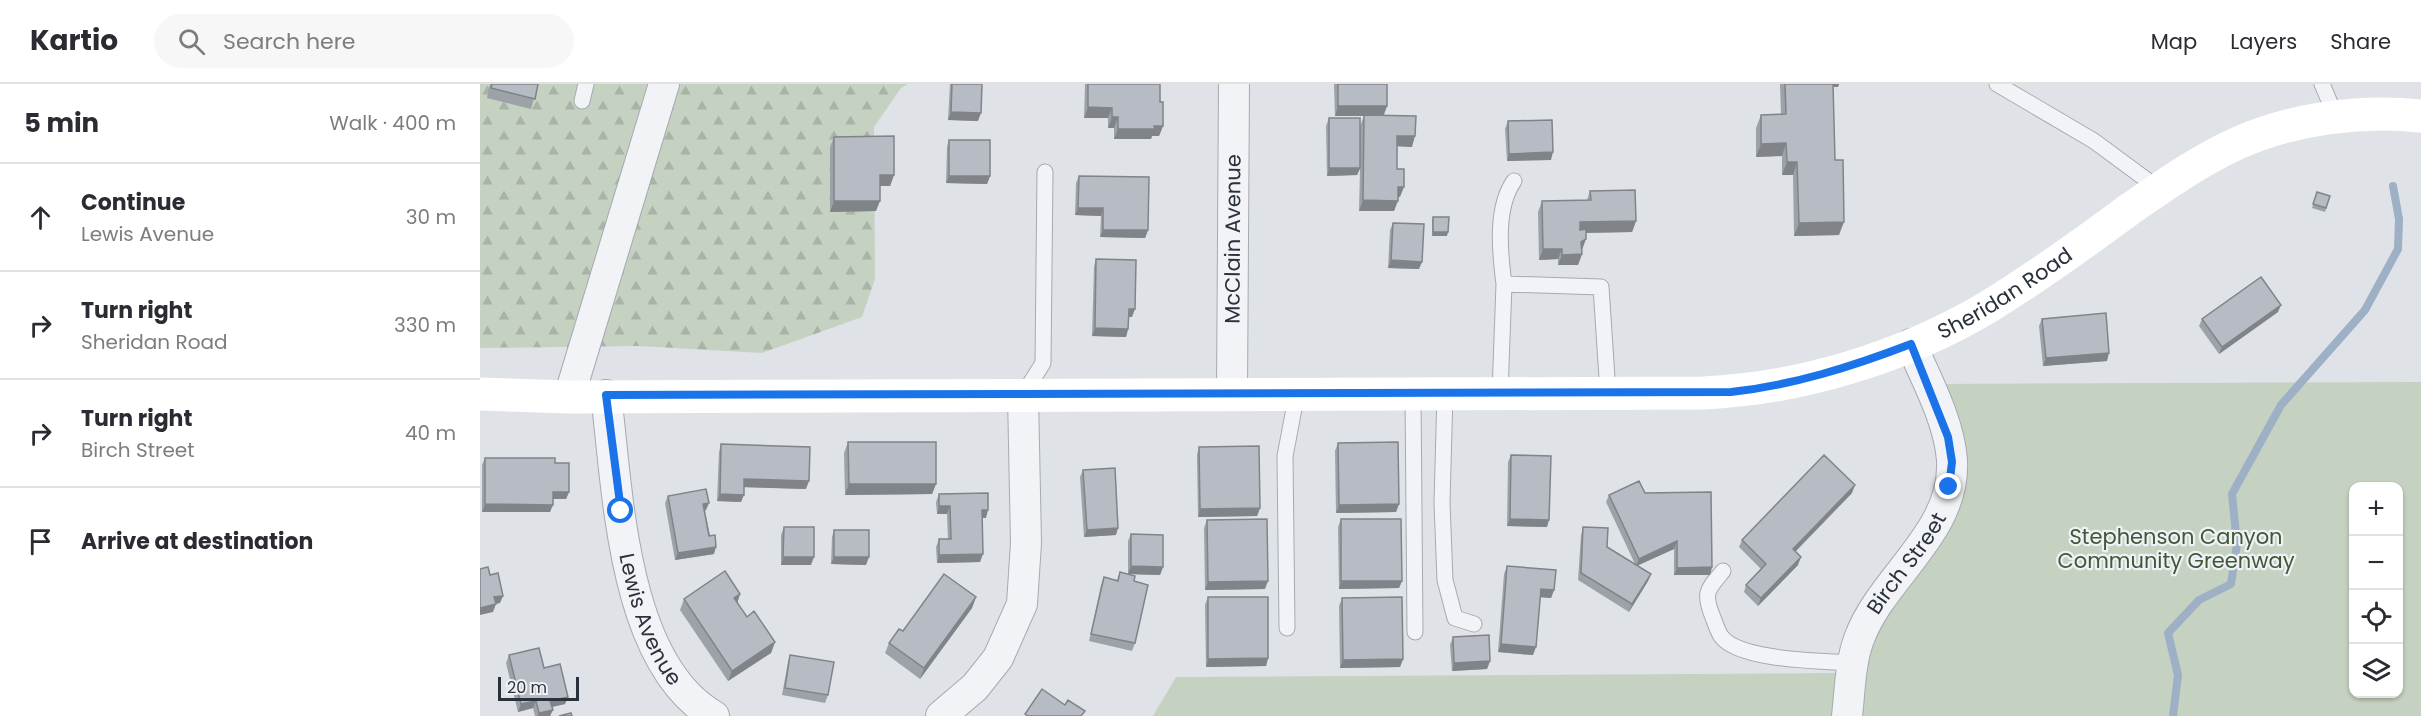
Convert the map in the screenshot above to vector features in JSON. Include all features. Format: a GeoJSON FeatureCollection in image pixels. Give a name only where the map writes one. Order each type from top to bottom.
{"type":"FeatureCollection","features":[{"type":"Feature","properties":{"kind":"main road","name":"Sheridan Road"},"geometry":{"type":"LineString","coordinates":[[480,394],[568,397],[606,395],[1608,393],[1731,392],[1780,385],[1858,364],[1959,323],[1989,306],[2159,189],[2238,143],[2285,127],[2336,117],[2377,114],[2421,116]]}},
{"type":"Feature","properties":{"kind":"street"},"geometry":{"type":"LineString","coordinates":[[568,397],[664,84]]}},
{"type":"Feature","properties":{"kind":"street","name":"McClain Avenue"},"geometry":{"type":"LineString","coordinates":[[1232,393],[1234,84]]}},
{"type":"Feature","properties":{"kind":"street","name":"Birch Street"},"geometry":{"type":"LineString","coordinates":[[1847,716],[1859,639],[1875,607],[1938,520],[1946,503],[1952,462],[1948,437],[1911,344]]}},
{"type":"Feature","properties":{"kind":"street","name":"Lewis Avenue"},"geometry":{"type":"LineString","coordinates":[[606,395],[628,557],[644,621],[657,654],[676,684],[714,716]]}},
{"type":"Feature","properties":{"kind":"street"},"geometry":{"type":"LineString","coordinates":[[941,716],[975,687],[998,658],[1022,604],[1026,543],[1023,395]]}},
{"type":"Feature","properties":{"kind":"lane"},"geometry":{"type":"LineString","coordinates":[[582,101],[586,84]]}},
{"type":"Feature","properties":{"kind":"lane"},"geometry":{"type":"LineString","coordinates":[[1997,84],[2094,141],[2159,189]]}},
{"type":"Feature","properties":{"kind":"lane"},"geometry":{"type":"LineString","coordinates":[[2322,84],[2336,117]]}},
{"type":"Feature","properties":{"kind":"lane"},"geometry":{"type":"LineString","coordinates":[[1023,395],[1043,363],[1045,172]]}},
{"type":"Feature","properties":{"kind":"lane"},"geometry":{"type":"LineString","coordinates":[[1500,393],[1504,284],[1501,261],[1502,219],[1508,190],[1514,181]]}},
{"type":"Feature","properties":{"kind":"lane"},"geometry":{"type":"LineString","coordinates":[[1504,284],[1601,287],[1608,393]]}},
{"type":"Feature","properties":{"kind":"lane"},"geometry":{"type":"LineString","coordinates":[[1287,628],[1285,456],[1296,393]]}},
{"type":"Feature","properties":{"kind":"lane"},"geometry":{"type":"LineString","coordinates":[[1413,393],[1415,632]]}},
{"type":"Feature","properties":{"kind":"lane"},"geometry":{"type":"LineString","coordinates":[[1445,393],[1442,503],[1445,580],[1455,618],[1474,624]]}},
{"type":"Feature","properties":{"kind":"lane"},"geometry":{"type":"LineString","coordinates":[[1723,571],[1708,588],[1706,600],[1722,638],[1744,652],[1803,660],[1854,663]]}},
{"type":"Feature","properties":{"kind":"green space"},"geometry":{"type":"Polygon","coordinates":[[[480,84],[908,84],[901,88],[874,127],[875,279],[862,317],[762,353],[639,346],[480,348],[480,84]]]}},
{"type":"Feature","properties":{"kind":"green space","name":"Stephenson Canyon Community Greenway"},"geometry":{"type":"Polygon","coordinates":[[[2421,382],[2421,716],[1153,716],[1176,677],[1851,673],[1946,503],[1928,384],[2421,382]]]}},
{"type":"Feature","properties":{"kind":"building"},"geometry":{"type":"Polygon","coordinates":[[[492,84],[538,84],[535,99],[491,88],[492,84]]]}},
{"type":"Feature","properties":{"kind":"building"},"geometry":{"type":"Polygon","coordinates":[[[952,84],[982,84],[981,113],[951,112],[952,84]]]}},
{"type":"Feature","properties":{"kind":"building"},"geometry":{"type":"Polygon","coordinates":[[[1088,84],[1160,84],[1163,126],[1154,126],[1155,129],[1118,129],[1118,117],[1112,117],[1112,108],[1088,107],[1088,84]]]}},
{"type":"Feature","properties":{"kind":"building"},"geometry":{"type":"Polygon","coordinates":[[[1338,84],[1387,84],[1387,106],[1338,106],[1338,84]]]}},
{"type":"Feature","properties":{"kind":"building"},"geometry":{"type":"Polygon","coordinates":[[[1785,84],[1833,84],[1835,160],[1843,160],[1844,222],[1799,223],[1797,162],[1787,162],[1786,143],[1761,144],[1761,115],[1786,114],[1785,84]]]}},
{"type":"Feature","properties":{"kind":"building"},"geometry":{"type":"Polygon","coordinates":[[[1364,115],[1416,116],[1415,136],[1397,136],[1397,169],[1404,169],[1404,187],[1398,187],[1398,201],[1363,200],[1364,115]]]}},
{"type":"Feature","properties":{"kind":"building"},"geometry":{"type":"Polygon","coordinates":[[[1329,118],[1360,118],[1360,168],[1329,168],[1329,118]]]}},
{"type":"Feature","properties":{"kind":"building"},"geometry":{"type":"Polygon","coordinates":[[[1552,120],[1553,152],[1509,154],[1508,121],[1552,120]]]}},
{"type":"Feature","properties":{"kind":"building"},"geometry":{"type":"Polygon","coordinates":[[[894,136],[894,175],[880,175],[880,201],[834,201],[834,137],[894,136]]]}},
{"type":"Feature","properties":{"kind":"building"},"geometry":{"type":"Polygon","coordinates":[[[949,140],[990,140],[990,176],[949,176],[949,140]]]}},
{"type":"Feature","properties":{"kind":"building"},"geometry":{"type":"Polygon","coordinates":[[[1079,176],[1149,177],[1148,230],[1103,230],[1103,208],[1078,208],[1079,176]]]}},
{"type":"Feature","properties":{"kind":"building"},"geometry":{"type":"Polygon","coordinates":[[[1635,190],[1636,221],[1580,222],[1580,230],[1586,229],[1586,239],[1581,242],[1582,254],[1562,255],[1562,249],[1543,249],[1542,201],[1591,200],[1590,191],[1635,190]]]}},
{"type":"Feature","properties":{"kind":"building"},"geometry":{"type":"Polygon","coordinates":[[[2317,192],[2330,196],[2326,208],[2313,204],[2317,192]]]}},
{"type":"Feature","properties":{"kind":"building"},"geometry":{"type":"Polygon","coordinates":[[[1433,217],[1449,217],[1448,232],[1433,232],[1433,217]]]}},
{"type":"Feature","properties":{"kind":"building"},"geometry":{"type":"Polygon","coordinates":[[[1393,223],[1424,224],[1422,262],[1391,260],[1393,223]]]}},
{"type":"Feature","properties":{"kind":"building"},"geometry":{"type":"Polygon","coordinates":[[[1096,259],[1136,260],[1135,309],[1129,309],[1128,329],[1095,328],[1096,259]]]}},
{"type":"Feature","properties":{"kind":"building"},"geometry":{"type":"Polygon","coordinates":[[[2261,277],[2281,305],[2222,347],[2202,319],[2261,277]]]}},
{"type":"Feature","properties":{"kind":"building"},"geometry":{"type":"Polygon","coordinates":[[[2106,313],[2109,353],[2046,358],[2042,319],[2106,313]]]}},
{"type":"Feature","properties":{"kind":"building"},"geometry":{"type":"Polygon","coordinates":[[[848,442],[936,442],[936,484],[849,484],[848,442]]]}},
{"type":"Feature","properties":{"kind":"building"},"geometry":{"type":"Polygon","coordinates":[[[1398,442],[1399,504],[1339,505],[1338,443],[1398,442]]]}},
{"type":"Feature","properties":{"kind":"building"},"geometry":{"type":"Polygon","coordinates":[[[721,444],[810,447],[809,481],[744,479],[744,495],[720,494],[721,444]]]}},
{"type":"Feature","properties":{"kind":"building"},"geometry":{"type":"Polygon","coordinates":[[[1259,446],[1260,508],[1200,509],[1199,447],[1259,446]]]}},
{"type":"Feature","properties":{"kind":"building"},"geometry":{"type":"Polygon","coordinates":[[[1511,455],[1551,456],[1549,520],[1510,519],[1511,455]]]}},
{"type":"Feature","properties":{"kind":"building"},"geometry":{"type":"Polygon","coordinates":[[[1824,455],[1855,485],[1793,549],[1801,557],[1761,598],[1746,585],[1766,564],[1742,540],[1824,455]]]}},
{"type":"Feature","properties":{"kind":"building"},"geometry":{"type":"Polygon","coordinates":[[[485,458],[555,458],[555,463],[569,463],[569,492],[553,492],[553,505],[485,504],[485,458]]]}},
{"type":"Feature","properties":{"kind":"building"},"geometry":{"type":"Polygon","coordinates":[[[1115,468],[1118,528],[1087,530],[1083,470],[1115,468]]]}},
{"type":"Feature","properties":{"kind":"building"},"geometry":{"type":"Polygon","coordinates":[[[1639,481],[1645,493],[1711,492],[1712,567],[1677,568],[1677,541],[1639,559],[1609,495],[1639,481]]]}},
{"type":"Feature","properties":{"kind":"building"},"geometry":{"type":"Polygon","coordinates":[[[706,489],[709,503],[703,504],[709,536],[715,535],[716,547],[678,553],[668,496],[706,489]]]}},
{"type":"Feature","properties":{"kind":"building"},"geometry":{"type":"Polygon","coordinates":[[[988,493],[988,510],[982,510],[983,554],[939,555],[939,539],[951,539],[950,506],[939,506],[939,494],[988,493]]]}},
{"type":"Feature","properties":{"kind":"building"},"geometry":{"type":"Polygon","coordinates":[[[1267,519],[1268,581],[1208,582],[1207,520],[1267,519]]]}},
{"type":"Feature","properties":{"kind":"building"},"geometry":{"type":"Polygon","coordinates":[[[1341,519],[1401,519],[1402,581],[1341,581],[1341,519]]]}},
{"type":"Feature","properties":{"kind":"building"},"geometry":{"type":"Polygon","coordinates":[[[784,527],[814,527],[814,557],[783,557],[784,527]]]}},
{"type":"Feature","properties":{"kind":"building"},"geometry":{"type":"Polygon","coordinates":[[[1583,527],[1608,528],[1607,547],[1651,574],[1632,604],[1581,573],[1583,527]]]}},
{"type":"Feature","properties":{"kind":"building"},"geometry":{"type":"Polygon","coordinates":[[[834,530],[869,530],[869,557],[834,557],[834,530]]]}},
{"type":"Feature","properties":{"kind":"building"},"geometry":{"type":"Polygon","coordinates":[[[1131,534],[1163,535],[1163,567],[1131,566],[1131,534]]]}},
{"type":"Feature","properties":{"kind":"building"},"geometry":{"type":"Polygon","coordinates":[[[1507,566],[1556,570],[1554,590],[1541,589],[1536,647],[1501,644],[1507,566]]]}},
{"type":"Feature","properties":{"kind":"building"},"geometry":{"type":"Polygon","coordinates":[[[488,567],[490,575],[498,573],[503,596],[494,597],[496,604],[480,608],[480,569],[488,567]]]}},
{"type":"Feature","properties":{"kind":"building"},"geometry":{"type":"Polygon","coordinates":[[[725,571],[740,594],[734,598],[747,617],[754,611],[775,642],[732,671],[684,599],[725,571]]]}},
{"type":"Feature","properties":{"kind":"building"},"geometry":{"type":"Polygon","coordinates":[[[1120,572],[1135,576],[1134,581],[1148,585],[1135,643],[1091,634],[1104,577],[1118,581],[1120,572]]]}},
{"type":"Feature","properties":{"kind":"building"},"geometry":{"type":"Polygon","coordinates":[[[944,574],[976,597],[924,668],[889,643],[899,629],[903,631],[944,574]]]}},
{"type":"Feature","properties":{"kind":"building"},"geometry":{"type":"Polygon","coordinates":[[[1208,597],[1268,597],[1268,658],[1208,659],[1208,597]]]}},
{"type":"Feature","properties":{"kind":"building"},"geometry":{"type":"Polygon","coordinates":[[[1402,597],[1403,659],[1343,660],[1342,598],[1402,597]]]}},
{"type":"Feature","properties":{"kind":"building"},"geometry":{"type":"Polygon","coordinates":[[[1489,635],[1490,661],[1454,663],[1453,637],[1489,635]]]}},
{"type":"Feature","properties":{"kind":"building"},"geometry":{"type":"Polygon","coordinates":[[[539,648],[544,668],[560,664],[568,697],[550,701],[553,710],[539,713],[536,701],[521,704],[509,655],[539,648]]]}},
{"type":"Feature","properties":{"kind":"building"},"geometry":{"type":"Polygon","coordinates":[[[790,655],[834,662],[828,695],[785,688],[790,655]]]}},
{"type":"Feature","properties":{"kind":"building"},"geometry":{"type":"Polygon","coordinates":[[[1042,689],[1065,705],[1068,700],[1085,711],[1081,716],[1028,716],[1025,714],[1042,689]]]}},
{"type":"Feature","properties":{"kind":"waterway"},"geometry":{"type":"LineString","coordinates":[[2173,716],[2178,675],[2168,633],[2199,600],[2231,584],[2237,544],[2232,494],[2281,405],[2365,310],[2398,249],[2399,219],[2393,186]]}},
{"type":"Feature","properties":{"kind":"route"},"geometry":{"type":"LineString","coordinates":[[621,511],[606,395],[1731,392],[1806,380],[1911,344],[1948,437],[1952,462],[1949,487]]}}]}
